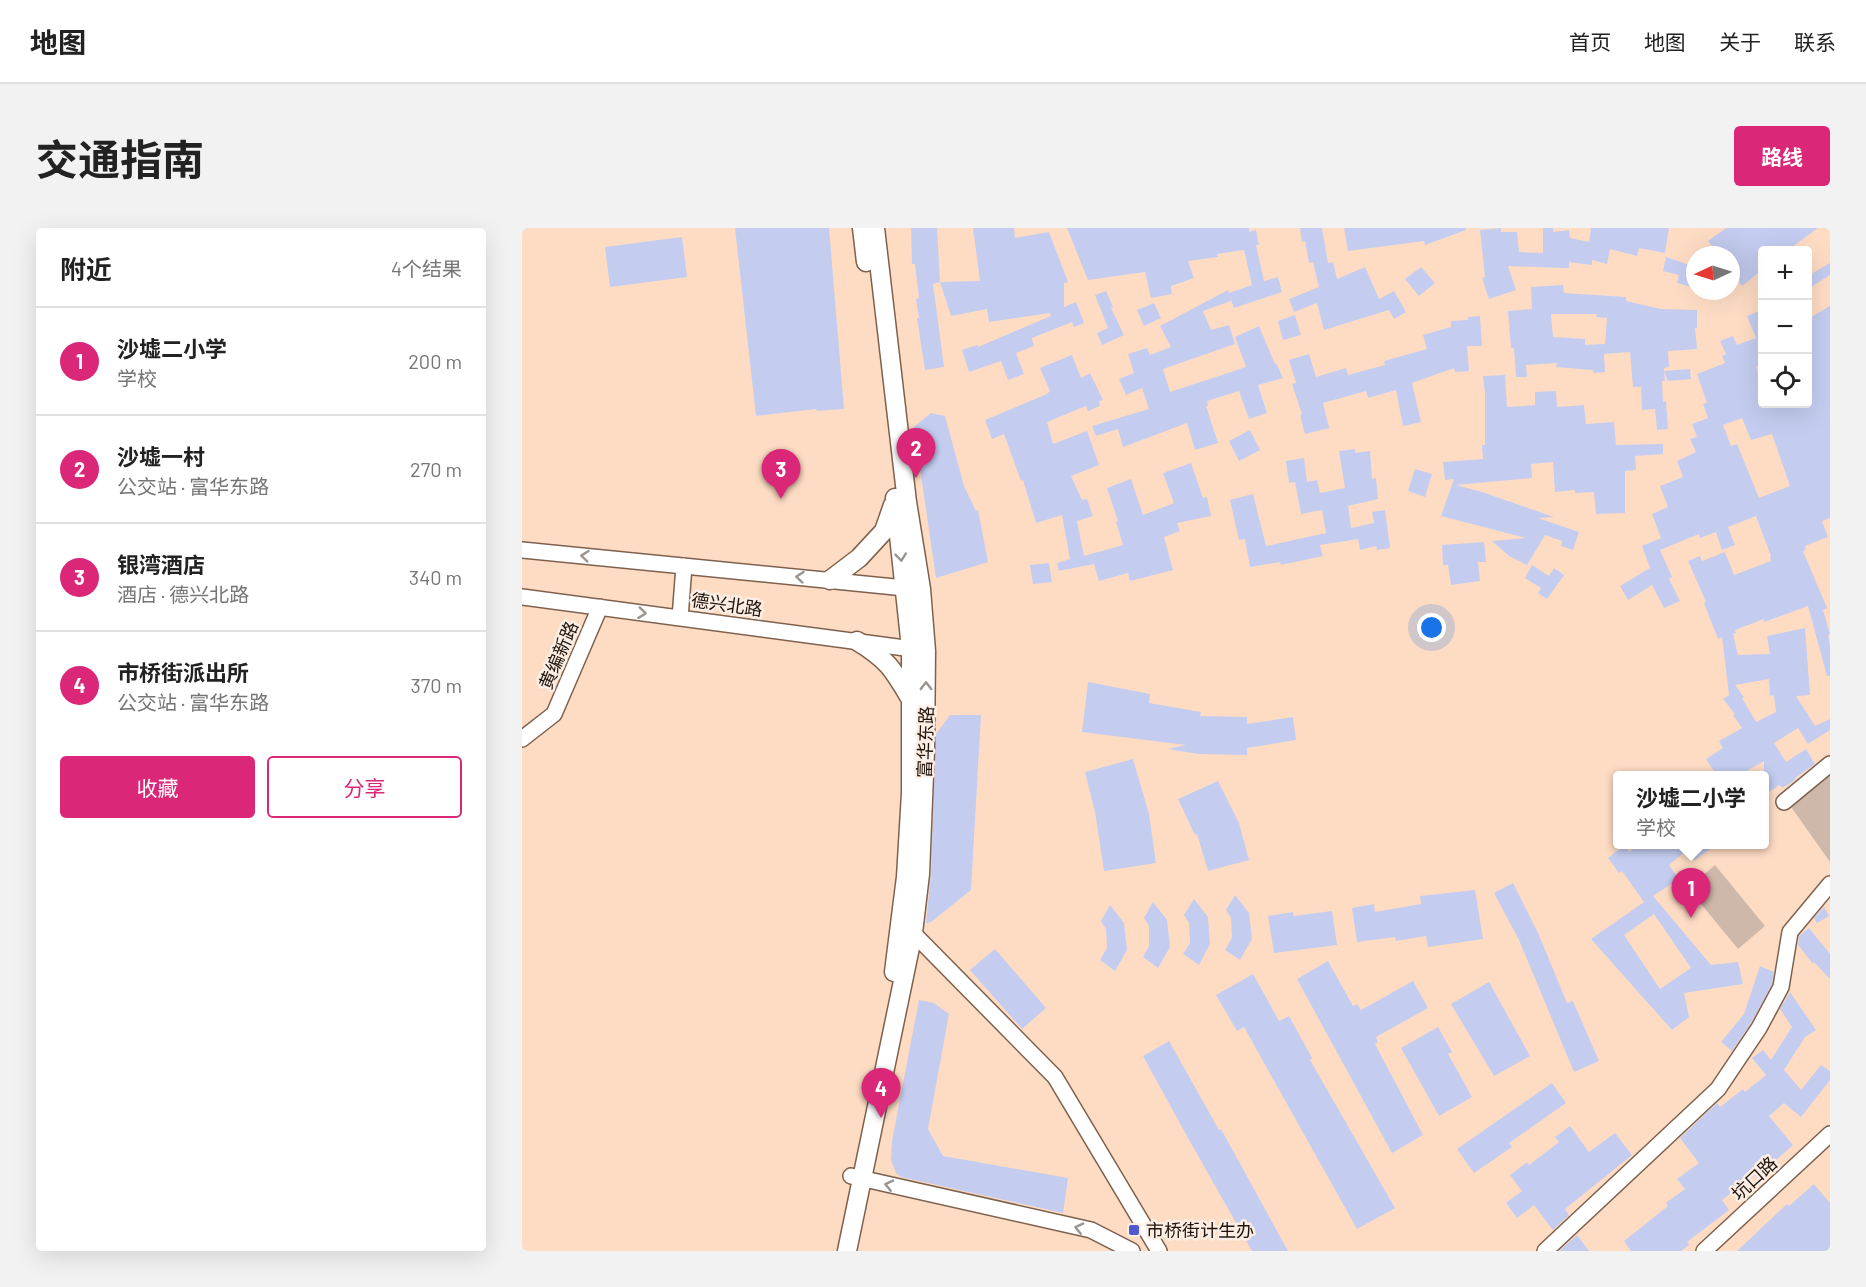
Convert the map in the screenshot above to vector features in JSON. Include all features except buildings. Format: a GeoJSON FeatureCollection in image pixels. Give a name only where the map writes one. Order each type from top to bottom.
{"type":"FeatureCollection","features":[{"type":"Feature","properties":{"kind":"main road","name":"富华东路"},"geometry":{"type":"LineString","coordinates":[[862,228],[895,497],[913,588]]}},
{"type":"Feature","properties":{"kind":"main road","name":"富华东路"},"geometry":{"type":"LineString","coordinates":[[835,1251],[857,1178],[914,933],[921,852],[919,650],[908,502],[875,228]]}},
{"type":"Feature","properties":{"kind":"main road"},"geometry":{"type":"LineString","coordinates":[[830,580],[859,558],[884,531],[895,497]]}},
{"type":"Feature","properties":{"kind":"main road"},"geometry":{"type":"LineString","coordinates":[[857,641],[880,655],[895,673],[911,700]]}},
{"type":"Feature","properties":{"kind":"main road","name":"富华东路"},"geometry":{"type":"LineString","coordinates":[[848,1251],[857,1178],[896,964],[909,842],[911,700],[919,650]]}},
{"type":"Feature","properties":{"kind":"street","name":"德兴北路"},"geometry":{"type":"LineString","coordinates":[[522,550],[913,588]]}},
{"type":"Feature","properties":{"kind":"street"},"geometry":{"type":"LineString","coordinates":[[680,618],[684,566]]}},
{"type":"Feature","properties":{"kind":"street","name":"德兴北路"},"geometry":{"type":"LineString","coordinates":[[522,597],[919,650]]}},
{"type":"Feature","properties":{"kind":"street","name":"黄编新路"},"geometry":{"type":"LineString","coordinates":[[522,739],[554,714],[600,607]]}},
{"type":"Feature","properties":{"kind":"street"},"geometry":{"type":"LineString","coordinates":[[1785,802],[1830,764]]}},
{"type":"Feature","properties":{"kind":"street"},"geometry":{"type":"LineString","coordinates":[[1545,1251],[1718,1089],[1759,1028],[1781,987],[1790,932],[1830,884]]}},
{"type":"Feature","properties":{"kind":"street"},"geometry":{"type":"LineString","coordinates":[[914,933],[1055,1077],[1159,1251]]}},
{"type":"Feature","properties":{"kind":"street","name":"坑口路"},"geometry":{"type":"LineString","coordinates":[[1709,1249],[1830,1134]]}},
{"type":"Feature","properties":{"kind":"street"},"geometry":{"type":"LineString","coordinates":[[857,1178],[1091,1230],[1132,1251]]}},
{"type":"Feature","properties":{"kind":"shaded area"},"geometry":{"type":"Polygon","coordinates":[[[1830,771],[1830,862],[1789,804],[1830,771]]]}},
{"type":"Feature","properties":{"kind":"shaded area"},"geometry":{"type":"Polygon","coordinates":[[[1715,865],[1765,926],[1738,949],[1688,888],[1715,865]]]}},
{"type":"Feature","properties":{"kind":"place","name":"沙墟一村"},"geometry":{"type":"Point","coordinates":[916,478]}},
{"type":"Feature","properties":{"kind":"place","name":"银湾酒店"},"geometry":{"type":"Point","coordinates":[781,499]}},
{"type":"Feature","properties":{"kind":"place","name":"沙墟二小学"},"geometry":{"type":"Point","coordinates":[1691,918]}},
{"type":"Feature","properties":{"kind":"place","name":"市桥街派出所"},"geometry":{"type":"Point","coordinates":[881,1118]}},
{"type":"Feature","properties":{"kind":"place","name":"市桥街计生办"},"geometry":{"type":"Point","coordinates":[1134,1230]}}]}
